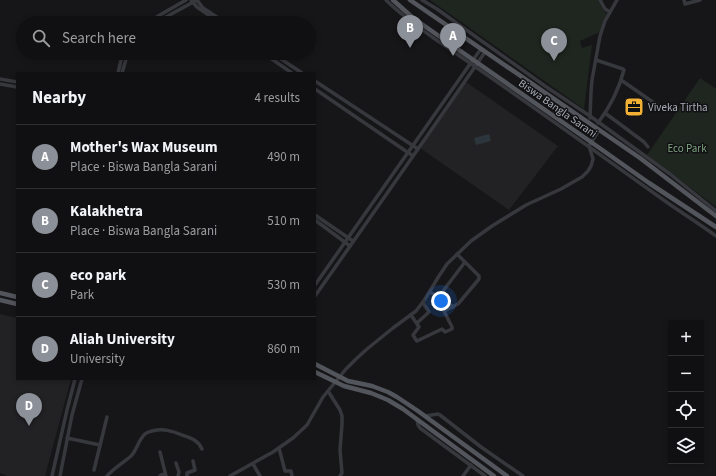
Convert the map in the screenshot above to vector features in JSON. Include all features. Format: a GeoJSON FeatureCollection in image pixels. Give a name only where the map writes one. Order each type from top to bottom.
{"type":"FeatureCollection","features":[{"type":"Feature","properties":{"kind":"main road","name":"Biswa Bangla Sarani"},"geometry":{"type":"LineString","coordinates":[[393,0],[412,17],[474,64],[590,144],[716,227]]}},
{"type":"Feature","properties":{"kind":"main road","name":"Biswa Bangla Sarani"},"geometry":{"type":"LineString","coordinates":[[410,0],[640,158],[716,216]]}},
{"type":"Feature","properties":{"kind":"main road"},"geometry":{"type":"LineString","coordinates":[[0,293],[16,297]]}},
{"type":"Feature","properties":{"kind":"main road"},"geometry":{"type":"LineString","coordinates":[[0,300],[16,304]]}},
{"type":"Feature","properties":{"kind":"main road"},"geometry":{"type":"LineString","coordinates":[[316,365],[340,378],[372,386],[388,392],[507,476]]}},
{"type":"Feature","properties":{"kind":"main road"},"geometry":{"type":"LineString","coordinates":[[316,372],[348,388],[371,392],[403,409],[494,476]]}},
{"type":"Feature","properties":{"kind":"street"},"geometry":{"type":"LineString","coordinates":[[158,16],[186,0]]}},
{"type":"Feature","properties":{"kind":"street"},"geometry":{"type":"LineString","coordinates":[[167,16],[192,1],[197,0],[203,8],[215,16]]}},
{"type":"Feature","properties":{"kind":"street"},"geometry":{"type":"LineString","coordinates":[[386,0],[410,21],[474,64]]}},
{"type":"Feature","properties":{"kind":"street"},"geometry":{"type":"LineString","coordinates":[[422,0],[590,116],[670,174],[716,211]]}},
{"type":"Feature","properties":{"kind":"street"},"geometry":{"type":"LineString","coordinates":[[600,0],[605,9],[610,12]]}},
{"type":"Feature","properties":{"kind":"street"},"geometry":{"type":"LineString","coordinates":[[590,123],[591,92],[600,36],[610,12],[617,0]]}},
{"type":"Feature","properties":{"kind":"street"},"geometry":{"type":"LineString","coordinates":[[684,0],[686,4],[700,0]]}},
{"type":"Feature","properties":{"kind":"street"},"geometry":{"type":"LineString","coordinates":[[192,1],[197,7],[210,16]]}},
{"type":"Feature","properties":{"kind":"street"},"geometry":{"type":"LineString","coordinates":[[316,284],[408,152],[483,51]]}},
{"type":"Feature","properties":{"kind":"street"},"geometry":{"type":"LineString","coordinates":[[118,72],[121,60]]}},
{"type":"Feature","properties":{"kind":"street"},"geometry":{"type":"LineString","coordinates":[[122,72],[126,60]]}},
{"type":"Feature","properties":{"kind":"street"},"geometry":{"type":"LineString","coordinates":[[273,60],[291,72]]}},
{"type":"Feature","properties":{"kind":"street"},"geometry":{"type":"LineString","coordinates":[[282,60],[300,72]]}},
{"type":"Feature","properties":{"kind":"street"},"geometry":{"type":"LineString","coordinates":[[596,60],[623,69],[624,72],[606,113],[598,122]]}},
{"type":"Feature","properties":{"kind":"street"},"geometry":{"type":"LineString","coordinates":[[316,295],[452,102],[474,64]]}},
{"type":"Feature","properties":{"kind":"street"},"geometry":{"type":"LineString","coordinates":[[0,79],[16,82]]}},
{"type":"Feature","properties":{"kind":"street"},"geometry":{"type":"LineString","coordinates":[[621,80],[660,107]]}},
{"type":"Feature","properties":{"kind":"street"},"geometry":{"type":"LineString","coordinates":[[316,82],[418,149]]}},
{"type":"Feature","properties":{"kind":"street"},"geometry":{"type":"LineString","coordinates":[[0,84],[16,87]]}},
{"type":"Feature","properties":{"kind":"street"},"geometry":{"type":"LineString","coordinates":[[316,89],[413,156]]}},
{"type":"Feature","properties":{"kind":"street"},"geometry":{"type":"LineString","coordinates":[[606,113],[644,142],[648,147]]}},
{"type":"Feature","properties":{"kind":"street"},"geometry":{"type":"LineString","coordinates":[[230,476],[294,438],[307,424],[328,391],[356,359],[392,328],[416,311],[444,269],[471,241],[509,215],[526,205],[561,189],[588,171],[593,160],[590,144],[599,130]]}},
{"type":"Feature","properties":{"kind":"street"},"geometry":{"type":"LineString","coordinates":[[590,144],[660,198],[702,225],[716,236]]}},
{"type":"Feature","properties":{"kind":"street"},"geometry":{"type":"LineString","coordinates":[[316,215],[353,241]]}},
{"type":"Feature","properties":{"kind":"street"},"geometry":{"type":"LineString","coordinates":[[316,221],[350,246]]}},
{"type":"Feature","properties":{"kind":"street"},"geometry":{"type":"LineString","coordinates":[[444,311],[458,304],[480,278],[457,254]]}},
{"type":"Feature","properties":{"kind":"street"},"geometry":{"type":"LineString","coordinates":[[439,297],[465,262]]}},
{"type":"Feature","properties":{"kind":"street"},"geometry":{"type":"LineString","coordinates":[[430,292],[453,307]]}},
{"type":"Feature","properties":{"kind":"street"},"geometry":{"type":"LineString","coordinates":[[411,315],[419,328],[413,335],[417,341],[442,329],[445,332],[452,329],[439,297]]}},
{"type":"Feature","properties":{"kind":"street"},"geometry":{"type":"LineString","coordinates":[[417,323],[430,312],[422,303]]}},
{"type":"Feature","properties":{"kind":"street"},"geometry":{"type":"LineString","coordinates":[[52,476],[66,410],[75,380]]}},
{"type":"Feature","properties":{"kind":"street"},"geometry":{"type":"LineString","coordinates":[[60,476],[72,415],[82,380]]}},
{"type":"Feature","properties":{"kind":"street"},"geometry":{"type":"LineString","coordinates":[[328,391],[342,416],[340,450],[342,473],[340,476]]}},
{"type":"Feature","properties":{"kind":"street"},"geometry":{"type":"LineString","coordinates":[[424,416],[440,415],[481,447],[523,476]]}},
{"type":"Feature","properties":{"kind":"street"},"geometry":{"type":"LineString","coordinates":[[94,470],[107,417]]}},
{"type":"Feature","properties":{"kind":"street"},"geometry":{"type":"LineString","coordinates":[[417,420],[420,428],[485,476]]}},
{"type":"Feature","properties":{"kind":"street"},"geometry":{"type":"LineString","coordinates":[[107,476],[130,457],[146,433],[163,430],[172,431],[196,440],[202,449]]}},
{"type":"Feature","properties":{"kind":"street"},"geometry":{"type":"LineString","coordinates":[[68,438],[100,445]]}},
{"type":"Feature","properties":{"kind":"street"},"geometry":{"type":"LineString","coordinates":[[279,448],[285,470],[286,472],[291,471],[292,476]]}},
{"type":"Feature","properties":{"kind":"street"},"geometry":{"type":"LineString","coordinates":[[160,452],[166,475],[160,476]]}},
{"type":"Feature","properties":{"kind":"street"},"geometry":{"type":"LineString","coordinates":[[187,476],[187,473],[195,469],[193,461]]}},
{"type":"Feature","properties":{"kind":"street"},"geometry":{"type":"LineString","coordinates":[[176,463],[179,473],[178,476]]}},
{"type":"Feature","properties":{"kind":"street"},"geometry":{"type":"LineString","coordinates":[[252,464],[260,476]]}},
{"type":"Feature","properties":{"kind":"street"},"geometry":{"type":"LineString","coordinates":[[463,476],[471,465]]}},
{"type":"Feature","properties":{"kind":"shaded area"},"geometry":{"type":"Polygon","coordinates":[[[466,82],[558,146],[509,210],[420,148],[466,82]]]}},
{"type":"Feature","properties":{"kind":"shaded area"},"geometry":{"type":"Polygon","coordinates":[[[489,134],[491,141],[476,145],[474,138],[489,134]]]}},
{"type":"Feature","properties":{"kind":"shaded area"},"geometry":{"type":"Polygon","coordinates":[[[0,314],[16,318],[16,380],[71,380],[45,476],[7,476],[0,473],[0,314]]]}},
{"type":"Feature","properties":{"kind":"green space"},"geometry":{"type":"Polygon","coordinates":[[[430,0],[598,0],[603,10],[607,14],[600,32],[580,41],[582,48],[592,45],[584,109],[430,0]]]}},
{"type":"Feature","properties":{"kind":"green space","name":"Eco Park"},"geometry":{"type":"Polygon","coordinates":[[[700,78],[716,89],[716,207],[647,155],[700,78]]]}},
{"type":"Feature","properties":{"kind":"place","name":"Kalakhetra"},"geometry":{"type":"Point","coordinates":[410,48]}},
{"type":"Feature","properties":{"kind":"place","name":"Mother's Wax Museum"},"geometry":{"type":"Point","coordinates":[453,56]}},
{"type":"Feature","properties":{"kind":"place","name":"eco park"},"geometry":{"type":"Point","coordinates":[554,61]}},
{"type":"Feature","properties":{"kind":"place","name":"Viveka Tirtha"},"geometry":{"type":"Point","coordinates":[634,107]}},
{"type":"Feature","properties":{"kind":"place","name":"Aliah University"},"geometry":{"type":"Point","coordinates":[29,426]}}]}
